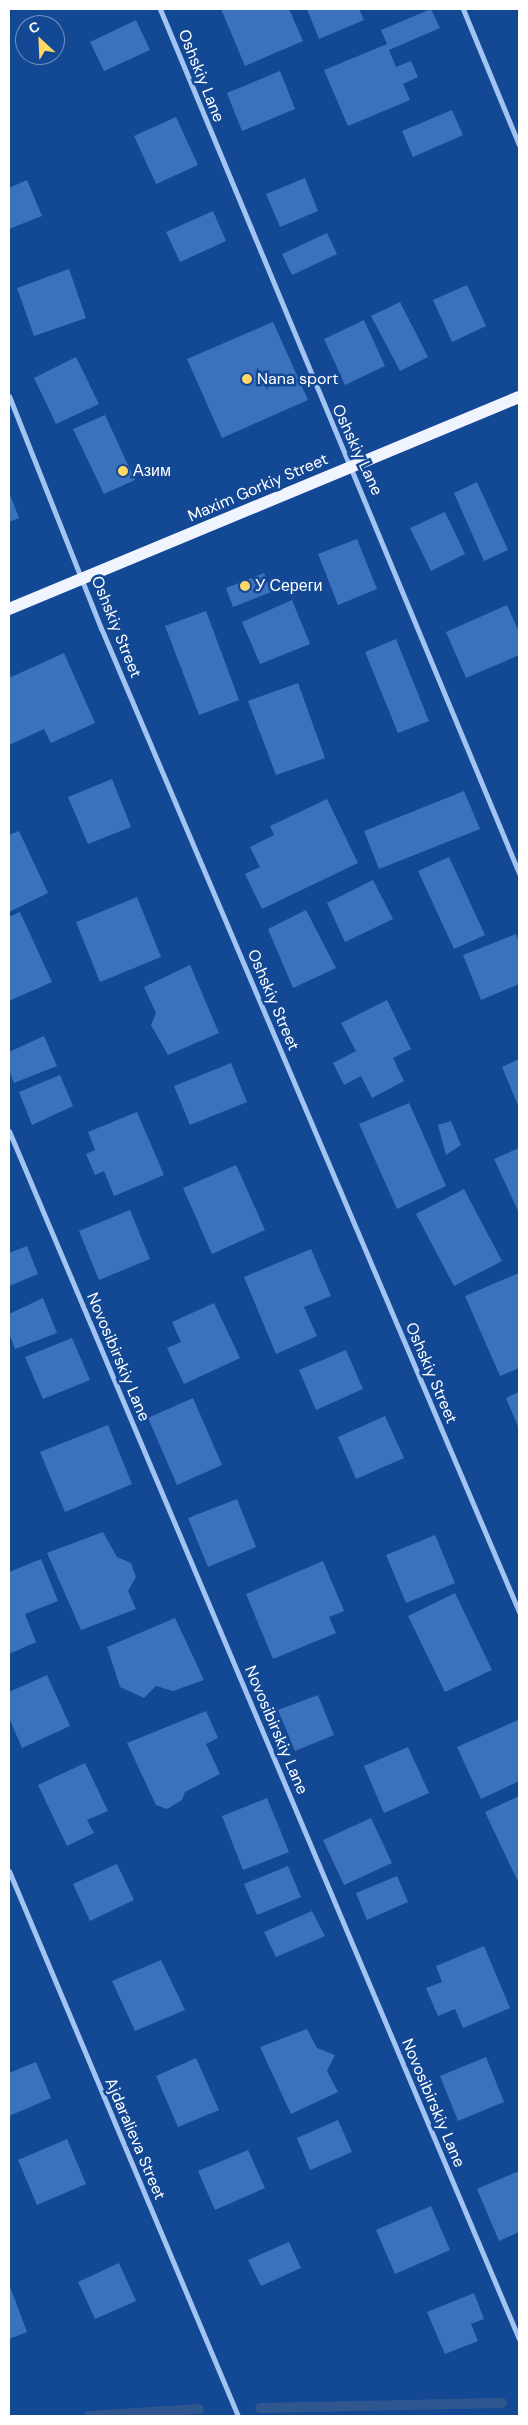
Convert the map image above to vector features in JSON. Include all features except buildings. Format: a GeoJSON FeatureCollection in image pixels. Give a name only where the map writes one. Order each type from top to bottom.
{"type":"FeatureCollection","features":[{"type":"Feature","properties":{"kind":"main road","name":"Maxim Gorkiy Street"},"geometry":{"type":"LineString","coordinates":[[9,609],[519,397]]}},
{"type":"Feature","properties":{"kind":"street","name":"Oshskiy Lane"},"geometry":{"type":"LineString","coordinates":[[160,9],[519,873]]}},
{"type":"Feature","properties":{"kind":"street"},"geometry":{"type":"LineString","coordinates":[[463,9],[519,145]]}},
{"type":"Feature","properties":{"kind":"street","name":"Oshskiy Street"},"geometry":{"type":"LineString","coordinates":[[9,396],[83,579],[519,1612]]}},
{"type":"Feature","properties":{"kind":"street","name":"Novosibirskiy Lane"},"geometry":{"type":"LineString","coordinates":[[9,1131],[519,2339]]}},
{"type":"Feature","properties":{"kind":"street","name":"Ajdaralieva Street"},"geometry":{"type":"LineString","coordinates":[[9,1871],[238,2416]]}},
{"type":"Feature","properties":{"kind":"waterway"},"geometry":{"type":"LineString","coordinates":[[260,2408],[502,2403]]}},
{"type":"Feature","properties":{"kind":"waterway"},"geometry":{"type":"LineString","coordinates":[[89,2416],[199,2409]]}},
{"type":"Feature","properties":{"kind":"place","name":"Nana sport"},"geometry":{"type":"Point","coordinates":[247,379]}},
{"type":"Feature","properties":{"kind":"place","name":"Азим"},"geometry":{"type":"Point","coordinates":[123,471]}},
{"type":"Feature","properties":{"kind":"place","name":"У Сереги"},"geometry":{"type":"Point","coordinates":[245,586]}}]}
